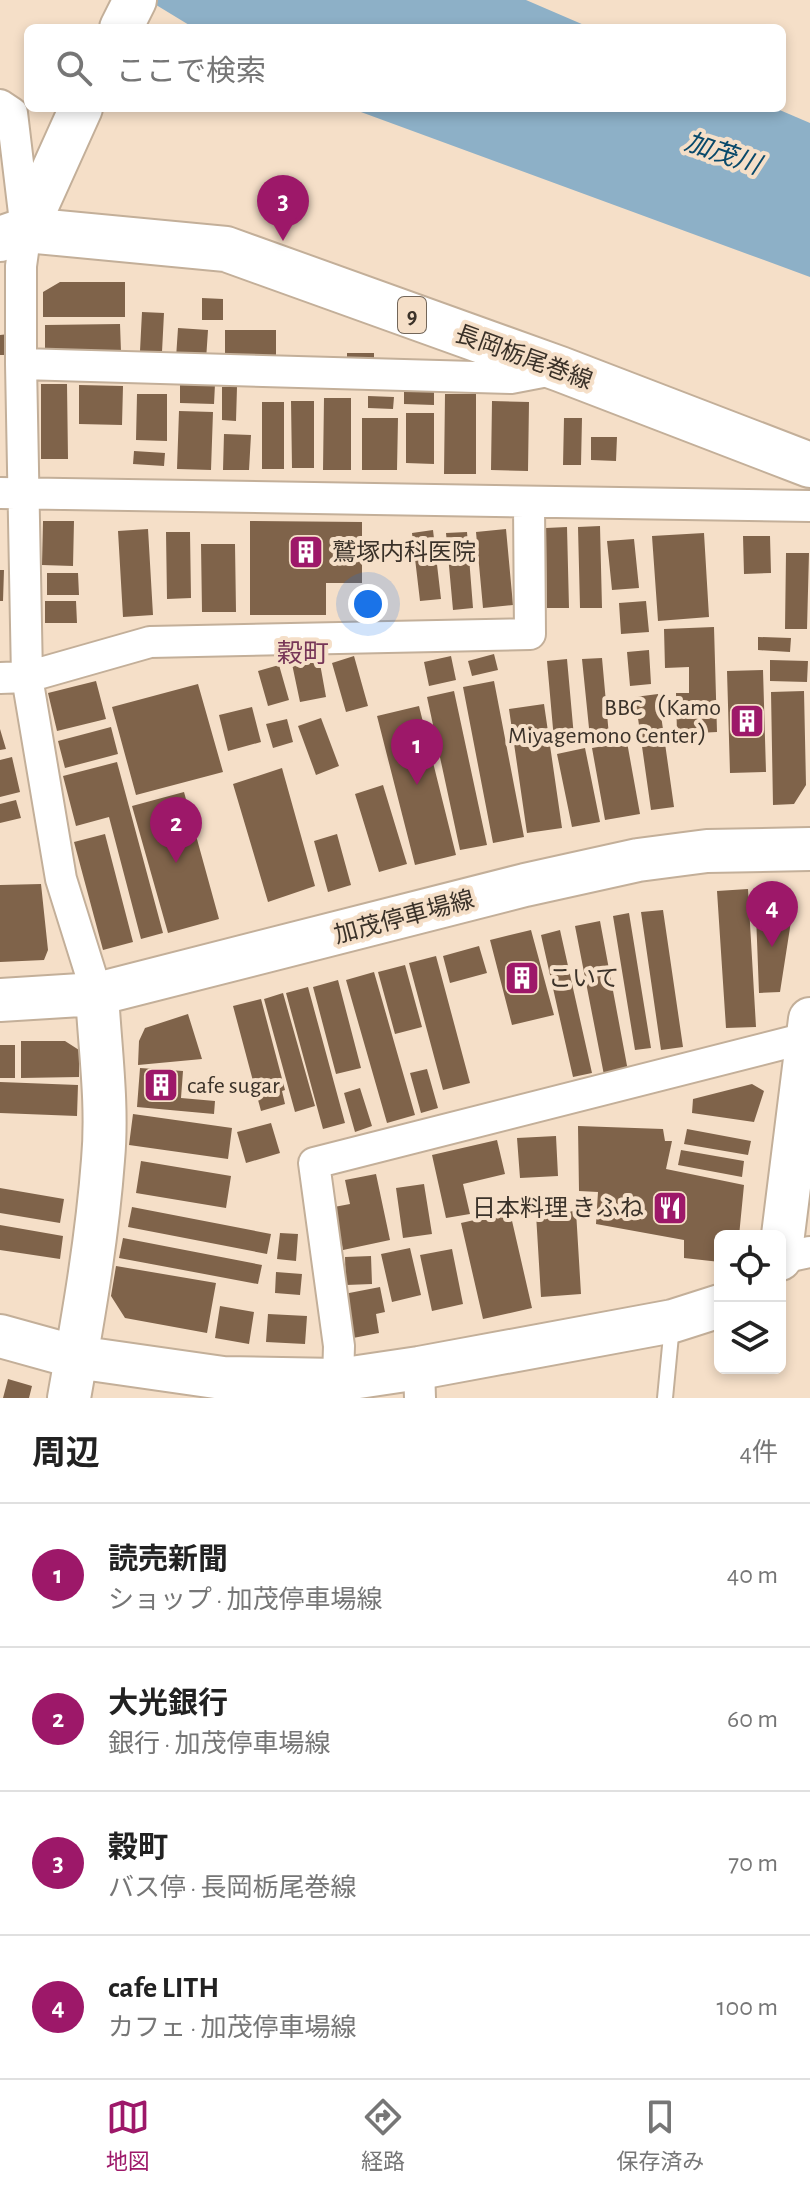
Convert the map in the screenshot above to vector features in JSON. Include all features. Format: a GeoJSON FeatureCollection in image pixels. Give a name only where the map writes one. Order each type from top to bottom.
{"type":"FeatureCollection","features":[{"type":"Feature","properties":{"kind":"main road","name":"長岡栃尾巻線"},"geometry":{"type":"LineString","coordinates":[[12,252],[226,249],[560,369],[810,465]]}},
{"type":"Feature","properties":{"kind":"street"},"geometry":{"type":"LineString","coordinates":[[123,24],[135,0]]}},
{"type":"Feature","properties":{"kind":"street"},"geometry":{"type":"LineString","coordinates":[[4,117],[21,364],[12,493],[14,677],[61,879],[97,994],[104,1079],[104,1158],[86,1302],[69,1398]]}},
{"type":"Feature","properties":{"kind":"street"},"geometry":{"type":"LineString","coordinates":[[12,252],[76,118]]}},
{"type":"Feature","properties":{"kind":"street"},"geometry":{"type":"LineString","coordinates":[[21,364],[511,378],[560,369]]}},
{"type":"Feature","properties":{"kind":"street"},"geometry":{"type":"LineString","coordinates":[[12,493],[529,504],[810,506]]}},
{"type":"Feature","properties":{"kind":"street"},"geometry":{"type":"LineString","coordinates":[[14,677],[150,642],[530,634],[529,504]]}},
{"type":"Feature","properties":{"kind":"street","name":"加茂停車場線"},"geometry":{"type":"LineString","coordinates":[[0,1000],[97,994],[525,885],[638,860],[707,851],[810,849]]}},
{"type":"Feature","properties":{"kind":"street"},"geometry":{"type":"LineString","coordinates":[[338,1380],[339,1346],[314,1163],[808,1029],[783,1230]]}},
{"type":"Feature","properties":{"kind":"street"},"geometry":{"type":"LineString","coordinates":[[786,1257],[810,1252]]}},
{"type":"Feature","properties":{"kind":"street"},"geometry":{"type":"LineString","coordinates":[[0,1336],[76,1357],[223,1378],[419,1383],[673,1321],[714,1308]]}},
{"type":"Feature","properties":{"kind":"lane"},"geometry":{"type":"LineString","coordinates":[[665,1398],[673,1321]]}},
{"type":"Feature","properties":{"kind":"water"},"geometry":{"type":"Polygon","coordinates":[[[148,0],[526,0],[582,24],[187,24],[148,0]]]}},
{"type":"Feature","properties":{"kind":"water","name":"加茂川"},"geometry":{"type":"Polygon","coordinates":[[[361,112],[784,112],[810,123],[810,277],[361,112]]]}},
{"type":"Feature","properties":{"kind":"building"},"geometry":{"type":"Polygon","coordinates":[[[60,282],[125,282],[125,317],[43,317],[43,292],[60,282]]]}},
{"type":"Feature","properties":{"kind":"building"},"geometry":{"type":"Polygon","coordinates":[[[202,298],[223,299],[223,320],[202,320],[202,298]]]}},
{"type":"Feature","properties":{"kind":"building"},"geometry":{"type":"Polygon","coordinates":[[[142,312],[164,313],[162,352],[140,351],[142,312]]]}},
{"type":"Feature","properties":{"kind":"building"},"geometry":{"type":"Polygon","coordinates":[[[120,324],[121,352],[45,353],[45,325],[120,324]]]}},
{"type":"Feature","properties":{"kind":"building"},"geometry":{"type":"Polygon","coordinates":[[[178,328],[208,330],[206,360],[176,358],[178,328]]]}},
{"type":"Feature","properties":{"kind":"building"},"geometry":{"type":"Polygon","coordinates":[[[225,330],[276,330],[276,361],[225,360],[225,330]]]}},
{"type":"Feature","properties":{"kind":"building"},"geometry":{"type":"Polygon","coordinates":[[[9,334],[9,355],[0,355],[0,335],[9,334]]]}},
{"type":"Feature","properties":{"kind":"building"},"geometry":{"type":"Polygon","coordinates":[[[347,353],[374,353],[374,361],[347,361],[347,353]]]}},
{"type":"Feature","properties":{"kind":"building"},"geometry":{"type":"Polygon","coordinates":[[[180,383],[215,384],[214,404],[180,403],[180,383]]]}},
{"type":"Feature","properties":{"kind":"building"},"geometry":{"type":"Polygon","coordinates":[[[41,384],[67,384],[68,459],[41,459],[41,384]]]}},
{"type":"Feature","properties":{"kind":"building"},"geometry":{"type":"Polygon","coordinates":[[[79,385],[123,386],[122,425],[79,424],[79,385]]]}},
{"type":"Feature","properties":{"kind":"building"},"geometry":{"type":"Polygon","coordinates":[[[222,387],[237,387],[236,421],[222,420],[222,387]]]}},
{"type":"Feature","properties":{"kind":"building"},"geometry":{"type":"Polygon","coordinates":[[[404,389],[434,389],[434,405],[404,404],[404,389]]]}},
{"type":"Feature","properties":{"kind":"building"},"geometry":{"type":"Polygon","coordinates":[[[137,394],[167,394],[167,441],[136,440],[137,394]]]}},
{"type":"Feature","properties":{"kind":"building"},"geometry":{"type":"Polygon","coordinates":[[[445,394],[476,394],[476,474],[444,474],[445,394]]]}},
{"type":"Feature","properties":{"kind":"building"},"geometry":{"type":"Polygon","coordinates":[[[368,396],[394,397],[393,409],[368,408],[368,396]]]}},
{"type":"Feature","properties":{"kind":"building"},"geometry":{"type":"Polygon","coordinates":[[[324,398],[351,398],[351,470],[323,470],[324,398]]]}},
{"type":"Feature","properties":{"kind":"building"},"geometry":{"type":"Polygon","coordinates":[[[291,401],[314,401],[314,468],[292,468],[291,401]]]}},
{"type":"Feature","properties":{"kind":"building"},"geometry":{"type":"Polygon","coordinates":[[[492,401],[529,402],[528,471],[491,470],[492,401]]]}},
{"type":"Feature","properties":{"kind":"building"},"geometry":{"type":"Polygon","coordinates":[[[262,402],[284,402],[284,469],[262,469],[262,402]]]}},
{"type":"Feature","properties":{"kind":"building"},"geometry":{"type":"Polygon","coordinates":[[[179,411],[213,412],[211,470],[177,469],[179,411]]]}},
{"type":"Feature","properties":{"kind":"building"},"geometry":{"type":"Polygon","coordinates":[[[406,413],[434,413],[434,464],[406,463],[406,413]]]}},
{"type":"Feature","properties":{"kind":"building"},"geometry":{"type":"Polygon","coordinates":[[[362,418],[398,418],[397,470],[362,470],[362,418]]]}},
{"type":"Feature","properties":{"kind":"building"},"geometry":{"type":"Polygon","coordinates":[[[564,418],[582,418],[581,465],[563,465],[564,418]]]}},
{"type":"Feature","properties":{"kind":"building"},"geometry":{"type":"Polygon","coordinates":[[[224,434],[251,435],[249,470],[223,470],[224,434]]]}},
{"type":"Feature","properties":{"kind":"building"},"geometry":{"type":"Polygon","coordinates":[[[591,437],[617,437],[616,461],[591,460],[591,437]]]}},
{"type":"Feature","properties":{"kind":"building"},"geometry":{"type":"Polygon","coordinates":[[[134,451],[165,453],[164,466],[133,464],[134,451]]]}},
{"type":"Feature","properties":{"kind":"building"},"geometry":{"type":"Polygon","coordinates":[[[43,521],[74,521],[73,566],[42,565],[43,521]]]}},
{"type":"Feature","properties":{"kind":"building","name":"鷲塚内科医院"},"geometry":{"type":"Polygon","coordinates":[[[250,521],[362,522],[362,583],[326,583],[326,615],[250,615],[250,521]]]}},
{"type":"Feature","properties":{"kind":"building"},"geometry":{"type":"Polygon","coordinates":[[[600,526],[602,608],[580,608],[578,527],[600,526]]]}},
{"type":"Feature","properties":{"kind":"building"},"geometry":{"type":"Polygon","coordinates":[[[567,527],[569,608],[547,608],[546,528],[567,527]]]}},
{"type":"Feature","properties":{"kind":"building"},"geometry":{"type":"Polygon","coordinates":[[[148,529],[153,615],[123,617],[118,531],[148,529]]]}},
{"type":"Feature","properties":{"kind":"building"},"geometry":{"type":"Polygon","coordinates":[[[506,529],[513,605],[483,608],[476,532],[506,529]]]}},
{"type":"Feature","properties":{"kind":"building"},"geometry":{"type":"Polygon","coordinates":[[[433,530],[441,599],[420,601],[412,533],[433,530]]]}},
{"type":"Feature","properties":{"kind":"building"},"geometry":{"type":"Polygon","coordinates":[[[166,532],[190,532],[191,598],[167,599],[166,532]]]}},
{"type":"Feature","properties":{"kind":"building"},"geometry":{"type":"Polygon","coordinates":[[[467,532],[473,608],[453,610],[446,533],[467,532]]]}},
{"type":"Feature","properties":{"kind":"building"},"geometry":{"type":"Polygon","coordinates":[[[704,533],[709,617],[658,621],[652,536],[704,533]]]}},
{"type":"Feature","properties":{"kind":"building"},"geometry":{"type":"Polygon","coordinates":[[[743,536],[770,536],[771,573],[744,574],[743,536]]]}},
{"type":"Feature","properties":{"kind":"building"},"geometry":{"type":"Polygon","coordinates":[[[634,539],[639,588],[612,590],[607,541],[634,539]]]}},
{"type":"Feature","properties":{"kind":"building"},"geometry":{"type":"Polygon","coordinates":[[[201,544],[235,544],[236,612],[202,612],[201,544]]]}},
{"type":"Feature","properties":{"kind":"building"},"geometry":{"type":"Polygon","coordinates":[[[786,553],[809,553],[807,629],[785,629],[786,553]]]}},
{"type":"Feature","properties":{"kind":"building"},"geometry":{"type":"Polygon","coordinates":[[[0,570],[4,570],[3,601],[0,601],[0,570]]]}},
{"type":"Feature","properties":{"kind":"building"},"geometry":{"type":"Polygon","coordinates":[[[47,573],[78,573],[79,595],[47,595],[47,573]]]}},
{"type":"Feature","properties":{"kind":"building"},"geometry":{"type":"Polygon","coordinates":[[[45,601],[76,601],[77,623],[45,623],[45,601]]]}},
{"type":"Feature","properties":{"kind":"building"},"geometry":{"type":"Polygon","coordinates":[[[646,601],[649,632],[621,634],[619,603],[646,601]]]}},
{"type":"Feature","properties":{"kind":"building"},"geometry":{"type":"Polygon","coordinates":[[[714,627],[717,732],[677,734],[676,693],[689,693],[689,667],[665,668],[664,629],[714,627]]]}},
{"type":"Feature","properties":{"kind":"building"},"geometry":{"type":"Polygon","coordinates":[[[758,637],[791,638],[790,652],[758,650],[758,637]]]}},
{"type":"Feature","properties":{"kind":"building"},"geometry":{"type":"Polygon","coordinates":[[[649,650],[651,684],[630,686],[627,652],[649,650]]]}},
{"type":"Feature","properties":{"kind":"building"},"geometry":{"type":"Polygon","coordinates":[[[494,654],[498,670],[472,676],[468,661],[494,654]]]}},
{"type":"Feature","properties":{"kind":"building"},"geometry":{"type":"Polygon","coordinates":[[[354,656],[368,706],[346,712],[332,663],[354,656]]]}},
{"type":"Feature","properties":{"kind":"building"},"geometry":{"type":"Polygon","coordinates":[[[451,656],[456,680],[429,686],[424,662],[451,656]]]}},
{"type":"Feature","properties":{"kind":"building"},"geometry":{"type":"Polygon","coordinates":[[[319,658],[326,697],[300,702],[292,664],[319,658]]]}},
{"type":"Feature","properties":{"kind":"building"},"geometry":{"type":"Polygon","coordinates":[[[602,658],[609,736],[590,738],[582,659],[602,658]]]}},
{"type":"Feature","properties":{"kind":"building"},"geometry":{"type":"Polygon","coordinates":[[[567,659],[574,737],[554,740],[547,661],[567,659]]]}},
{"type":"Feature","properties":{"kind":"building"},"geometry":{"type":"Polygon","coordinates":[[[770,660],[808,661],[807,682],[770,681],[770,660]]]}},
{"type":"Feature","properties":{"kind":"building"},"geometry":{"type":"Polygon","coordinates":[[[279,665],[289,700],[268,706],[258,671],[279,665]]]}},
{"type":"Feature","properties":{"kind":"building","name":"BBC（Kamo Miyagemono Center）"},"geometry":{"type":"Polygon","coordinates":[[[763,670],[766,772],[730,773],[727,671],[763,670]]]}},
{"type":"Feature","properties":{"kind":"building"},"geometry":{"type":"Polygon","coordinates":[[[96,681],[106,719],[57,731],[48,693],[96,681]]]}},
{"type":"Feature","properties":{"kind":"building"},"geometry":{"type":"Polygon","coordinates":[[[494,681],[524,837],[493,843],[463,687],[494,681]]]}},
{"type":"Feature","properties":{"kind":"building"},"geometry":{"type":"Polygon","coordinates":[[[198,684],[223,772],[136,795],[112,707],[198,684]]]}},
{"type":"Feature","properties":{"kind":"building"},"geometry":{"type":"Polygon","coordinates":[[[454,691],[487,845],[460,850],[427,697],[454,691]]]}},
{"type":"Feature","properties":{"kind":"building"},"geometry":{"type":"Polygon","coordinates":[[[804,691],[806,785],[794,804],[773,805],[771,692],[804,691]]]}},
{"type":"Feature","properties":{"kind":"building"},"geometry":{"type":"Polygon","coordinates":[[[658,694],[674,807],[651,810],[635,697],[658,694]]]}},
{"type":"Feature","properties":{"kind":"building"},"geometry":{"type":"Polygon","coordinates":[[[544,704],[562,828],[527,833],[509,709],[544,704]]]}},
{"type":"Feature","properties":{"kind":"building"},"geometry":{"type":"Polygon","coordinates":[[[419,706],[456,855],[415,865],[377,716],[419,706]]]}},
{"type":"Feature","properties":{"kind":"building"},"geometry":{"type":"Polygon","coordinates":[[[252,707],[261,742],[228,751],[219,715],[252,707]]]}},
{"type":"Feature","properties":{"kind":"building"},"geometry":{"type":"Polygon","coordinates":[[[321,718],[339,766],[316,775],[298,726],[321,718]]]}},
{"type":"Feature","properties":{"kind":"building"},"geometry":{"type":"Polygon","coordinates":[[[287,719],[293,742],[273,748],[266,724],[287,719]]]}},
{"type":"Feature","properties":{"kind":"building"},"geometry":{"type":"Polygon","coordinates":[[[111,727],[118,754],[65,768],[58,741],[111,727]]]}},
{"type":"Feature","properties":{"kind":"building"},"geometry":{"type":"Polygon","coordinates":[[[0,729],[6,749],[0,750],[0,729]]]}},
{"type":"Feature","properties":{"kind":"building"},"geometry":{"type":"Polygon","coordinates":[[[627,742],[640,814],[605,820],[592,748],[627,742]]]}},
{"type":"Feature","properties":{"kind":"building"},"geometry":{"type":"Polygon","coordinates":[[[585,748],[600,822],[572,827],[557,754],[585,748]]]}},
{"type":"Feature","properties":{"kind":"building"},"geometry":{"type":"Polygon","coordinates":[[[12,757],[20,792],[0,797],[0,760],[12,757]]]}},
{"type":"Feature","properties":{"kind":"building"},"geometry":{"type":"Polygon","coordinates":[[[117,762],[163,933],[141,939],[109,817],[76,826],[63,776],[117,762]]]}},
{"type":"Feature","properties":{"kind":"building"},"geometry":{"type":"Polygon","coordinates":[[[282,768],[315,886],[268,902],[233,784],[282,768]]]}},
{"type":"Feature","properties":{"kind":"building"},"geometry":{"type":"Polygon","coordinates":[[[383,785],[407,864],[379,872],[355,794],[383,785]]]}},
{"type":"Feature","properties":{"kind":"building"},"geometry":{"type":"Polygon","coordinates":[[[184,792],[219,919],[168,933],[132,806],[184,792]]]}},
{"type":"Feature","properties":{"kind":"building"},"geometry":{"type":"Polygon","coordinates":[[[16,800],[21,818],[0,823],[0,804],[16,800]]]}},
{"type":"Feature","properties":{"kind":"building"},"geometry":{"type":"Polygon","coordinates":[[[105,834],[133,942],[103,950],[74,842],[105,834]]]}},
{"type":"Feature","properties":{"kind":"building"},"geometry":{"type":"Polygon","coordinates":[[[337,834],[351,885],[328,892],[314,841],[337,834]]]}},
{"type":"Feature","properties":{"kind":"building"},"geometry":{"type":"Polygon","coordinates":[[[41,884],[48,950],[44,960],[0,962],[0,885],[41,884]]]}},
{"type":"Feature","properties":{"kind":"building"},"geometry":{"type":"Polygon","coordinates":[[[778,886],[794,902],[780,992],[759,993],[755,888],[778,886]]]}},
{"type":"Feature","properties":{"kind":"building"},"geometry":{"type":"Polygon","coordinates":[[[748,889],[756,1027],[726,1028],[717,891],[748,889]]]}},
{"type":"Feature","properties":{"kind":"building"},"geometry":{"type":"Polygon","coordinates":[[[663,910],[683,1047],[661,1050],[641,912],[663,910]]]}},
{"type":"Feature","properties":{"kind":"building"},"geometry":{"type":"Polygon","coordinates":[[[629,913],[651,1048],[635,1050],[613,916],[629,913]]]}},
{"type":"Feature","properties":{"kind":"building"},"geometry":{"type":"Polygon","coordinates":[[[600,921],[628,1071],[604,1075],[575,926],[600,921]]]}},
{"type":"Feature","properties":{"kind":"building","name":"こいて"},"geometry":{"type":"Polygon","coordinates":[[[531,930],[554,1015],[512,1025],[490,940],[531,930]]]}},
{"type":"Feature","properties":{"kind":"building"},"geometry":{"type":"Polygon","coordinates":[[[560,930],[592,1073],[573,1077],[541,935],[560,930]]]}},
{"type":"Feature","properties":{"kind":"building"},"geometry":{"type":"Polygon","coordinates":[[[479,946],[487,973],[450,983],[443,956],[479,946]]]}},
{"type":"Feature","properties":{"kind":"building"},"geometry":{"type":"Polygon","coordinates":[[[436,956],[470,1083],[443,1090],[409,963],[436,956]]]}},
{"type":"Feature","properties":{"kind":"building"},"geometry":{"type":"Polygon","coordinates":[[[405,965],[422,1027],[395,1034],[378,972],[405,965]]]}},
{"type":"Feature","properties":{"kind":"building"},"geometry":{"type":"Polygon","coordinates":[[[374,972],[415,1115],[387,1123],[346,980],[374,972]]]}},
{"type":"Feature","properties":{"kind":"building"},"geometry":{"type":"Polygon","coordinates":[[[338,980],[361,1068],[336,1074],[313,987],[338,980]]]}},
{"type":"Feature","properties":{"kind":"building"},"geometry":{"type":"Polygon","coordinates":[[[308,987],[345,1123],[323,1129],[286,993],[308,987]]]}},
{"type":"Feature","properties":{"kind":"building"},"geometry":{"type":"Polygon","coordinates":[[[283,993],[315,1106],[295,1112],[264,999],[283,993]]]}},
{"type":"Feature","properties":{"kind":"building"},"geometry":{"type":"Polygon","coordinates":[[[261,999],[285,1090],[282,1091],[285,1104],[261,1111],[233,1006],[261,999]]]}},
{"type":"Feature","properties":{"kind":"building"},"geometry":{"type":"Polygon","coordinates":[[[188,1014],[202,1059],[138,1065],[139,1041],[145,1028],[188,1014]]]}},
{"type":"Feature","properties":{"kind":"building"},"geometry":{"type":"Polygon","coordinates":[[[21,1041],[65,1041],[79,1050],[79,1077],[21,1078],[21,1041]]]}},
{"type":"Feature","properties":{"kind":"building"},"geometry":{"type":"Polygon","coordinates":[[[0,1045],[15,1045],[15,1078],[0,1078],[0,1045]]]}},
{"type":"Feature","properties":{"kind":"building","name":"cafe sugar"},"geometry":{"type":"Polygon","coordinates":[[[140,1068],[183,1071],[181,1098],[215,1101],[214,1114],[137,1107],[140,1068]]]}},
{"type":"Feature","properties":{"kind":"building"},"geometry":{"type":"Polygon","coordinates":[[[427,1069],[438,1108],[421,1113],[410,1073],[427,1069]]]}},
{"type":"Feature","properties":{"kind":"building"},"geometry":{"type":"Polygon","coordinates":[[[0,1082],[78,1085],[77,1116],[0,1113],[0,1082]]]}},
{"type":"Feature","properties":{"kind":"building"},"geometry":{"type":"Polygon","coordinates":[[[752,1084],[764,1091],[754,1122],[692,1113],[693,1099],[752,1084]]]}},
{"type":"Feature","properties":{"kind":"building"},"geometry":{"type":"Polygon","coordinates":[[[360,1088],[372,1126],[355,1132],[344,1093],[360,1088]]]}},
{"type":"Feature","properties":{"kind":"building"},"geometry":{"type":"Polygon","coordinates":[[[133,1114],[232,1128],[228,1159],[129,1145],[133,1114]]]}},
{"type":"Feature","properties":{"kind":"building"},"geometry":{"type":"Polygon","coordinates":[[[271,1123],[280,1153],[246,1163],[237,1132],[271,1123]]]}},
{"type":"Feature","properties":{"kind":"building","name":"日本料理 きふね"},"geometry":{"type":"Polygon","coordinates":[[[578,1126],[663,1129],[665,1141],[672,1141],[666,1169],[744,1185],[740,1230],[714,1230],[714,1261],[684,1258],[684,1240],[596,1224],[598,1192],[579,1191],[578,1126]]]}},
{"type":"Feature","properties":{"kind":"building"},"geometry":{"type":"Polygon","coordinates":[[[687,1129],[751,1141],[748,1155],[684,1144],[687,1129]]]}},
{"type":"Feature","properties":{"kind":"building"},"geometry":{"type":"Polygon","coordinates":[[[556,1136],[558,1176],[520,1178],[517,1138],[556,1136]]]}},
{"type":"Feature","properties":{"kind":"building"},"geometry":{"type":"Polygon","coordinates":[[[497,1140],[505,1174],[463,1184],[470,1214],[446,1218],[432,1155],[497,1140]]]}},
{"type":"Feature","properties":{"kind":"building"},"geometry":{"type":"Polygon","coordinates":[[[681,1150],[744,1161],[742,1177],[678,1165],[681,1150]]]}},
{"type":"Feature","properties":{"kind":"building"},"geometry":{"type":"Polygon","coordinates":[[[141,1161],[231,1176],[226,1208],[136,1193],[141,1161]]]}},
{"type":"Feature","properties":{"kind":"building"},"geometry":{"type":"Polygon","coordinates":[[[376,1174],[390,1240],[343,1250],[334,1207],[350,1204],[345,1180],[376,1174]]]}},
{"type":"Feature","properties":{"kind":"building"},"geometry":{"type":"Polygon","coordinates":[[[424,1184],[432,1234],[403,1238],[396,1188],[424,1184]]]}},
{"type":"Feature","properties":{"kind":"building"},"geometry":{"type":"Polygon","coordinates":[[[0,1188],[64,1199],[60,1223],[0,1213],[0,1188]]]}},
{"type":"Feature","properties":{"kind":"building"},"geometry":{"type":"Polygon","coordinates":[[[132,1207],[271,1234],[267,1254],[128,1227],[132,1207]]]}},
{"type":"Feature","properties":{"kind":"building"},"geometry":{"type":"Polygon","coordinates":[[[576,1211],[581,1294],[541,1297],[536,1214],[576,1211]]]}},
{"type":"Feature","properties":{"kind":"building"},"geometry":{"type":"Polygon","coordinates":[[[510,1212],[532,1308],[483,1319],[461,1223],[510,1212]]]}},
{"type":"Feature","properties":{"kind":"building"},"geometry":{"type":"Polygon","coordinates":[[[0,1225],[63,1236],[60,1259],[0,1250],[0,1225]]]}},
{"type":"Feature","properties":{"kind":"building"},"geometry":{"type":"Polygon","coordinates":[[[280,1233],[298,1234],[296,1261],[277,1259],[280,1233]]]}},
{"type":"Feature","properties":{"kind":"building"},"geometry":{"type":"Polygon","coordinates":[[[123,1238],[262,1265],[258,1284],[119,1258],[123,1238]]]}},
{"type":"Feature","properties":{"kind":"building"},"geometry":{"type":"Polygon","coordinates":[[[410,1248],[421,1295],[392,1302],[381,1254],[410,1248]]]}},
{"type":"Feature","properties":{"kind":"building"},"geometry":{"type":"Polygon","coordinates":[[[452,1249],[463,1304],[432,1311],[420,1255],[452,1249]]]}},
{"type":"Feature","properties":{"kind":"building"},"geometry":{"type":"Polygon","coordinates":[[[371,1256],[372,1284],[346,1285],[345,1257],[371,1256]]]}},
{"type":"Feature","properties":{"kind":"building"},"geometry":{"type":"Polygon","coordinates":[[[116,1266],[216,1283],[207,1333],[125,1318],[111,1296],[116,1266]]]}},
{"type":"Feature","properties":{"kind":"building"},"geometry":{"type":"Polygon","coordinates":[[[276,1272],[302,1274],[300,1295],[275,1293],[276,1272]]]}},
{"type":"Feature","properties":{"kind":"building"},"geometry":{"type":"Polygon","coordinates":[[[380,1287],[385,1312],[376,1314],[379,1333],[353,1338],[344,1294],[380,1287]]]}},
{"type":"Feature","properties":{"kind":"building"},"geometry":{"type":"Polygon","coordinates":[[[220,1306],[254,1312],[249,1344],[215,1338],[220,1306]]]}},
{"type":"Feature","properties":{"kind":"building"},"geometry":{"type":"Polygon","coordinates":[[[268,1314],[307,1316],[305,1344],[266,1342],[268,1314]]]}},
{"type":"Feature","properties":{"kind":"building"},"geometry":{"type":"Polygon","coordinates":[[[8,1379],[32,1386],[29,1398],[3,1398],[8,1379]]]}},
{"type":"Feature","properties":{"kind":"place","name":"穀町"},"geometry":{"type":"Point","coordinates":[283,241]}},
{"type":"Feature","properties":{"kind":"place","name":"鷲塚内科医院"},"geometry":{"type":"Point","coordinates":[306,552]}},
{"type":"Feature","properties":{"kind":"place","name":"BBC（Kamo Miyagemono Center）"},"geometry":{"type":"Point","coordinates":[747,721]}},
{"type":"Feature","properties":{"kind":"place","name":"読売新聞"},"geometry":{"type":"Point","coordinates":[417,785]}},
{"type":"Feature","properties":{"kind":"place","name":"大光銀行"},"geometry":{"type":"Point","coordinates":[176,863]}},
{"type":"Feature","properties":{"kind":"place","name":"cafe LITH"},"geometry":{"type":"Point","coordinates":[772,947]}},
{"type":"Feature","properties":{"kind":"place","name":"こいて"},"geometry":{"type":"Point","coordinates":[522,978]}},
{"type":"Feature","properties":{"kind":"place","name":"cafe sugar"},"geometry":{"type":"Point","coordinates":[161,1085]}},
{"type":"Feature","properties":{"kind":"place","name":"日本料理 きふね"},"geometry":{"type":"Point","coordinates":[670,1208]}},
{"type":"Feature","properties":{"kind":"district","name":"穀町"},"geometry":{"type":"Point","coordinates":[303,653]}}]}
